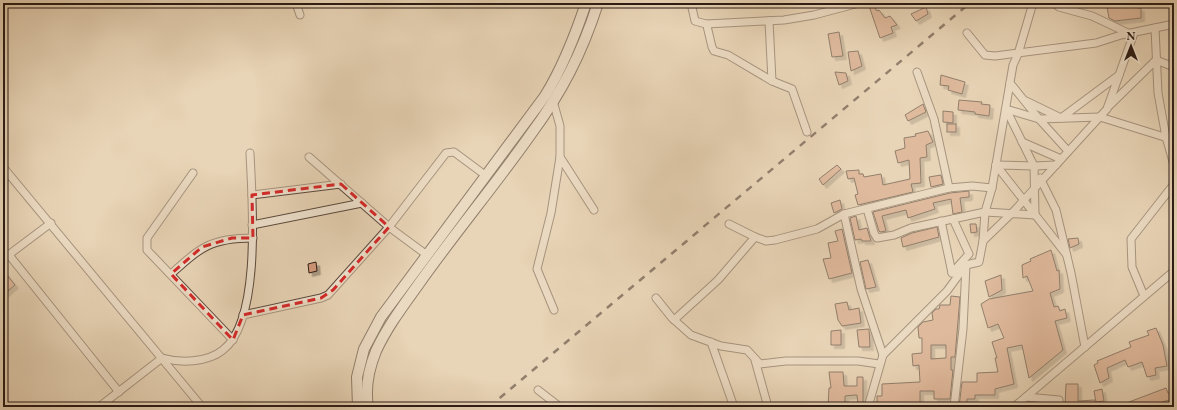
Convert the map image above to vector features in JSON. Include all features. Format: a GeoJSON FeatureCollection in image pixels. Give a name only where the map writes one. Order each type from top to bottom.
{"type":"FeatureCollection","features":[{"type":"Feature","properties":{"kind":"main road"},"geometry":{"type":"LineString","coordinates":[[358,407],[358,377],[364,349],[381,317],[522,127],[556,78],[568,53],[586,3]]}},
{"type":"Feature","properties":{"kind":"main road"},"geometry":{"type":"LineString","coordinates":[[368,407],[367,381],[376,352],[387,330],[464,222],[532,134],[579,57],[598,3]]}},
{"type":"Feature","properties":{"kind":"street"},"geometry":{"type":"LineString","coordinates":[[296,3],[300,15]]}},
{"type":"Feature","properties":{"kind":"street"},"geometry":{"type":"LineString","coordinates":[[691,3],[694,21],[706,24],[769,21],[814,15],[859,3]]}},
{"type":"Feature","properties":{"kind":"street"},"geometry":{"type":"LineString","coordinates":[[868,407],[879,364],[883,355],[947,292],[966,265],[979,262],[983,241],[985,212],[992,188],[1013,66],[1033,3]]}},
{"type":"Feature","properties":{"kind":"street"},"geometry":{"type":"LineString","coordinates":[[1054,3],[1059,7],[1092,16],[1131,33]]}},
{"type":"Feature","properties":{"kind":"street"},"geometry":{"type":"LineString","coordinates":[[769,21],[772,81]]}},
{"type":"Feature","properties":{"kind":"street"},"geometry":{"type":"LineString","coordinates":[[706,24],[714,51],[728,55],[772,81],[792,89],[807,132]]}},
{"type":"Feature","properties":{"kind":"street"},"geometry":{"type":"LineString","coordinates":[[967,33],[976,46],[985,55],[995,56],[1096,43],[1131,33],[1174,24]]}},
{"type":"Feature","properties":{"kind":"street"},"geometry":{"type":"LineString","coordinates":[[1155,28],[1158,93],[1170,140],[1174,165]]}},
{"type":"Feature","properties":{"kind":"street"},"geometry":{"type":"LineString","coordinates":[[1107,109],[1119,76],[1131,33]]}},
{"type":"Feature","properties":{"kind":"street"},"geometry":{"type":"LineString","coordinates":[[1156,60],[1174,67]]}},
{"type":"Feature","properties":{"kind":"street"},"geometry":{"type":"LineString","coordinates":[[983,241],[1024,200],[1107,109],[1156,60]]}},
{"type":"Feature","properties":{"kind":"street"},"geometry":{"type":"LineString","coordinates":[[917,72],[934,119],[949,188]]}},
{"type":"Feature","properties":{"kind":"street"},"geometry":{"type":"LineString","coordinates":[[1061,118],[1119,76]]}},
{"type":"Feature","properties":{"kind":"street"},"geometry":{"type":"LineString","coordinates":[[1010,82],[1039,119],[1068,151]]}},
{"type":"Feature","properties":{"kind":"street"},"geometry":{"type":"LineString","coordinates":[[1024,100],[1061,118]]}},
{"type":"Feature","properties":{"kind":"street"},"geometry":{"type":"LineString","coordinates":[[552,101],[560,126],[560,157],[551,213],[537,269],[554,310]]}},
{"type":"Feature","properties":{"kind":"street"},"geometry":{"type":"LineString","coordinates":[[1006,109],[1039,119],[1100,117],[1170,140]]}},
{"type":"Feature","properties":{"kind":"street"},"geometry":{"type":"LineString","coordinates":[[1006,109],[1056,210],[1067,256],[1085,347]]}},
{"type":"Feature","properties":{"kind":"street"},"geometry":{"type":"LineString","coordinates":[[1022,142],[1058,162]]}},
{"type":"Feature","properties":{"kind":"street"},"geometry":{"type":"LineString","coordinates":[[243,315],[321,298],[328,295],[390,227],[446,153],[454,152],[485,175]]}},
{"type":"Feature","properties":{"kind":"street"},"geometry":{"type":"LineString","coordinates":[[99,407],[162,358],[187,362],[208,357],[223,351],[233,340],[243,315],[252,260],[252,195],[250,154]]}},
{"type":"Feature","properties":{"kind":"street"},"geometry":{"type":"LineString","coordinates":[[309,157],[390,227],[427,255]]}},
{"type":"Feature","properties":{"kind":"street"},"geometry":{"type":"LineString","coordinates":[[560,157],[594,210]]}},
{"type":"Feature","properties":{"kind":"street"},"geometry":{"type":"LineString","coordinates":[[996,165],[1034,166],[1058,162]]}},
{"type":"Feature","properties":{"kind":"street"},"geometry":{"type":"LineString","coordinates":[[996,165],[1067,256]]}},
{"type":"Feature","properties":{"kind":"street"},"geometry":{"type":"LineString","coordinates":[[1034,166],[1035,215]]}},
{"type":"Feature","properties":{"kind":"street"},"geometry":{"type":"LineString","coordinates":[[3,167],[202,407]]}},
{"type":"Feature","properties":{"kind":"street"},"geometry":{"type":"LineString","coordinates":[[193,173],[147,238],[147,250],[233,340]]}},
{"type":"Feature","properties":{"kind":"street"},"geometry":{"type":"LineString","coordinates":[[252,195],[341,184]]}},
{"type":"Feature","properties":{"kind":"street"},"geometry":{"type":"LineString","coordinates":[[1144,296],[1132,267],[1130,239],[1174,184]]}},
{"type":"Feature","properties":{"kind":"street"},"geometry":{"type":"LineString","coordinates":[[729,224],[754,237],[766,241],[818,229],[844,214],[949,188],[972,186],[992,188]]}},
{"type":"Feature","properties":{"kind":"street"},"geometry":{"type":"LineString","coordinates":[[252,225],[362,203]]}},
{"type":"Feature","properties":{"kind":"street"},"geometry":{"type":"LineString","coordinates":[[867,208],[874,233],[877,238],[894,235],[911,228],[985,212],[1035,215]]}},
{"type":"Feature","properties":{"kind":"street"},"geometry":{"type":"LineString","coordinates":[[844,214],[861,289],[883,355]]}},
{"type":"Feature","properties":{"kind":"street"},"geometry":{"type":"LineString","coordinates":[[941,221],[952,273],[969,254],[953,219]]}},
{"type":"Feature","properties":{"kind":"street"},"geometry":{"type":"LineString","coordinates":[[50,223],[6,257],[119,392]]}},
{"type":"Feature","properties":{"kind":"street"},"geometry":{"type":"LineString","coordinates":[[674,320],[718,280],[754,237]]}},
{"type":"Feature","properties":{"kind":"street"},"geometry":{"type":"LineString","coordinates":[[171,274],[202,247],[232,238],[252,238]]}},
{"type":"Feature","properties":{"kind":"street"},"geometry":{"type":"LineString","coordinates":[[954,407],[963,330],[966,265]]}},
{"type":"Feature","properties":{"kind":"street"},"geometry":{"type":"LineString","coordinates":[[1014,407],[1174,271]]}},
{"type":"Feature","properties":{"kind":"street"},"geometry":{"type":"LineString","coordinates":[[656,298],[674,320],[691,335],[721,346],[747,350],[760,364],[786,361],[858,361],[879,364]]}},
{"type":"Feature","properties":{"kind":"street"},"geometry":{"type":"LineString","coordinates":[[711,342],[734,407]]}},
{"type":"Feature","properties":{"kind":"street"},"geometry":{"type":"LineString","coordinates":[[755,360],[768,407]]}},
{"type":"Feature","properties":{"kind":"street"},"geometry":{"type":"LineString","coordinates":[[538,390],[560,407]]}},
{"type":"Feature","properties":{"kind":"street"},"geometry":{"type":"LineString","coordinates":[[1026,397],[1059,400],[1059,407]]}},
{"type":"Feature","properties":{"kind":"highlighted area"},"geometry":{"type":"Polygon","coordinates":[[[341,184],[389,227],[333,290],[321,298],[243,315],[233,340],[171,274],[202,247],[232,238],[253,238],[252,195],[341,184]]]}},
{"type":"Feature","properties":{"kind":"building"},"geometry":{"type":"Polygon","coordinates":[[[868,3],[871,3],[877,11],[879,10],[885,18],[890,16],[897,25],[891,27],[893,33],[880,38],[868,3]]]}},
{"type":"Feature","properties":{"kind":"building"},"geometry":{"type":"Polygon","coordinates":[[[1128,5],[1129,7],[1141,8],[1141,18],[1115,21],[1109,18],[1107,7],[1128,5]]]}},
{"type":"Feature","properties":{"kind":"building"},"geometry":{"type":"Polygon","coordinates":[[[926,7],[928,14],[916,21],[911,14],[926,7]]]}},
{"type":"Feature","properties":{"kind":"building"},"geometry":{"type":"Polygon","coordinates":[[[839,32],[843,56],[832,57],[828,34],[839,32]]]}},
{"type":"Feature","properties":{"kind":"building"},"geometry":{"type":"Polygon","coordinates":[[[858,51],[862,66],[851,71],[848,52],[858,51]]]}},
{"type":"Feature","properties":{"kind":"building"},"geometry":{"type":"Polygon","coordinates":[[[835,72],[846,73],[848,81],[839,85],[835,72]]]}},
{"type":"Feature","properties":{"kind":"building"},"geometry":{"type":"Polygon","coordinates":[[[941,75],[965,82],[962,94],[948,90],[949,86],[940,85],[941,75]]]}},
{"type":"Feature","properties":{"kind":"building"},"geometry":{"type":"Polygon","coordinates":[[[959,100],[982,102],[981,104],[990,105],[989,116],[975,114],[975,112],[958,110],[959,100]]]}},
{"type":"Feature","properties":{"kind":"building"},"geometry":{"type":"Polygon","coordinates":[[[923,104],[926,112],[908,121],[905,115],[923,104]]]}},
{"type":"Feature","properties":{"kind":"building"},"geometry":{"type":"Polygon","coordinates":[[[943,111],[953,112],[953,123],[943,122],[943,111]]]}},
{"type":"Feature","properties":{"kind":"building"},"geometry":{"type":"Polygon","coordinates":[[[947,124],[956,124],[956,132],[947,132],[947,124]]]}},
{"type":"Feature","properties":{"kind":"building"},"geometry":{"type":"Polygon","coordinates":[[[928,131],[933,142],[926,145],[927,157],[920,158],[921,183],[911,184],[913,192],[858,205],[855,195],[858,194],[854,178],[848,179],[846,171],[859,170],[859,174],[863,174],[864,177],[881,174],[883,185],[910,179],[909,160],[898,163],[895,151],[905,148],[904,138],[916,136],[915,134],[928,131]]]}},
{"type":"Feature","properties":{"kind":"building"},"geometry":{"type":"Polygon","coordinates":[[[837,165],[841,169],[823,185],[819,179],[837,165]]]}},
{"type":"Feature","properties":{"kind":"building"},"geometry":{"type":"Polygon","coordinates":[[[941,175],[943,184],[931,187],[929,177],[941,175]]]}},
{"type":"Feature","properties":{"kind":"building"},"geometry":{"type":"Polygon","coordinates":[[[969,191],[969,197],[960,198],[962,212],[953,214],[951,199],[933,203],[935,209],[908,218],[906,210],[882,216],[886,231],[879,231],[873,212],[950,193],[969,191]]]}},
{"type":"Feature","properties":{"kind":"building"},"geometry":{"type":"Polygon","coordinates":[[[840,200],[842,209],[834,213],[831,203],[840,200]]]}},
{"type":"Feature","properties":{"kind":"building"},"geometry":{"type":"Polygon","coordinates":[[[856,216],[859,230],[867,228],[871,241],[862,241],[861,239],[855,240],[850,218],[856,216]]]}},
{"type":"Feature","properties":{"kind":"building"},"geometry":{"type":"Polygon","coordinates":[[[970,224],[976,224],[977,232],[971,233],[970,224]]]}},
{"type":"Feature","properties":{"kind":"building"},"geometry":{"type":"Polygon","coordinates":[[[937,227],[939,237],[903,247],[901,238],[912,233],[937,227]]]}},
{"type":"Feature","properties":{"kind":"building"},"geometry":{"type":"Polygon","coordinates":[[[842,229],[852,273],[829,279],[823,259],[831,258],[828,243],[838,241],[835,231],[842,229]]]}},
{"type":"Feature","properties":{"kind":"building"},"geometry":{"type":"Polygon","coordinates":[[[1078,238],[1079,244],[1070,248],[1068,239],[1078,238]]]}},
{"type":"Feature","properties":{"kind":"building"},"geometry":{"type":"Polygon","coordinates":[[[1051,250],[1057,271],[1059,270],[1060,289],[1050,293],[1054,307],[1058,306],[1060,311],[1065,309],[1067,318],[1055,321],[1063,350],[1029,378],[1022,345],[1007,348],[1014,384],[995,389],[995,395],[975,395],[975,399],[967,399],[967,407],[959,407],[962,382],[977,382],[977,373],[998,372],[995,358],[997,358],[992,342],[1004,338],[998,324],[988,328],[981,304],[989,299],[1033,291],[1027,276],[1023,278],[1022,265],[1031,261],[1030,259],[1051,250]]]}},
{"type":"Feature","properties":{"kind":"building"},"geometry":{"type":"Polygon","coordinates":[[[868,260],[876,287],[866,289],[860,262],[868,260]]]}},
{"type":"Feature","properties":{"kind":"building"},"geometry":{"type":"Polygon","coordinates":[[[316,262],[317,271],[309,273],[308,264],[316,262]]]}},
{"type":"Feature","properties":{"kind":"building"},"geometry":{"type":"Polygon","coordinates":[[[3,270],[15,285],[3,295],[3,270]]]}},
{"type":"Feature","properties":{"kind":"building"},"geometry":{"type":"Polygon","coordinates":[[[1001,275],[1002,290],[989,297],[985,281],[1001,275]]]}},
{"type":"Feature","properties":{"kind":"building"},"geometry":{"type":"Polygon","coordinates":[[[951,296],[960,297],[955,357],[951,357],[951,370],[953,370],[950,399],[934,399],[934,391],[920,391],[920,407],[877,407],[877,396],[882,396],[882,384],[920,382],[919,365],[913,366],[912,354],[922,353],[922,338],[919,338],[918,327],[923,322],[933,320],[932,313],[936,309],[939,309],[940,305],[950,305],[951,296]],[[931,345],[931,359],[946,358],[946,345],[931,345]]]}},
{"type":"Feature","properties":{"kind":"building"},"geometry":{"type":"Polygon","coordinates":[[[847,302],[849,310],[859,308],[861,323],[842,326],[838,320],[835,304],[847,302]]]}},
{"type":"Feature","properties":{"kind":"building"},"geometry":{"type":"Polygon","coordinates":[[[1156,328],[1163,345],[1167,366],[1155,368],[1156,375],[1147,377],[1142,362],[1128,367],[1125,360],[1107,368],[1109,378],[1100,383],[1094,365],[1098,363],[1097,361],[1131,347],[1129,342],[1149,335],[1147,331],[1156,328]]]}},
{"type":"Feature","properties":{"kind":"building"},"geometry":{"type":"Polygon","coordinates":[[[869,329],[870,347],[859,347],[857,330],[869,329]]]}},
{"type":"Feature","properties":{"kind":"building"},"geometry":{"type":"Polygon","coordinates":[[[841,330],[841,345],[831,345],[831,331],[841,330]]]}},
{"type":"Feature","properties":{"kind":"building"},"geometry":{"type":"Polygon","coordinates":[[[829,372],[843,372],[844,386],[857,386],[857,377],[863,377],[863,405],[858,405],[857,395],[855,395],[845,396],[845,407],[828,407],[829,388],[831,388],[829,372]]]}},
{"type":"Feature","properties":{"kind":"building"},"geometry":{"type":"Polygon","coordinates":[[[1066,384],[1078,384],[1078,401],[1095,400],[1096,407],[1065,407],[1066,384]]]}},
{"type":"Feature","properties":{"kind":"building"},"geometry":{"type":"Polygon","coordinates":[[[1166,388],[1168,393],[1172,392],[1173,399],[1162,402],[1164,407],[1131,407],[1129,402],[1166,388]]]}},
{"type":"Feature","properties":{"kind":"building"},"geometry":{"type":"Polygon","coordinates":[[[1102,389],[1104,401],[1096,402],[1094,391],[1102,389]]]}},
{"type":"Feature","properties":{"kind":"railway"},"geometry":{"type":"LineString","coordinates":[[489,407],[970,3]]}}]}
